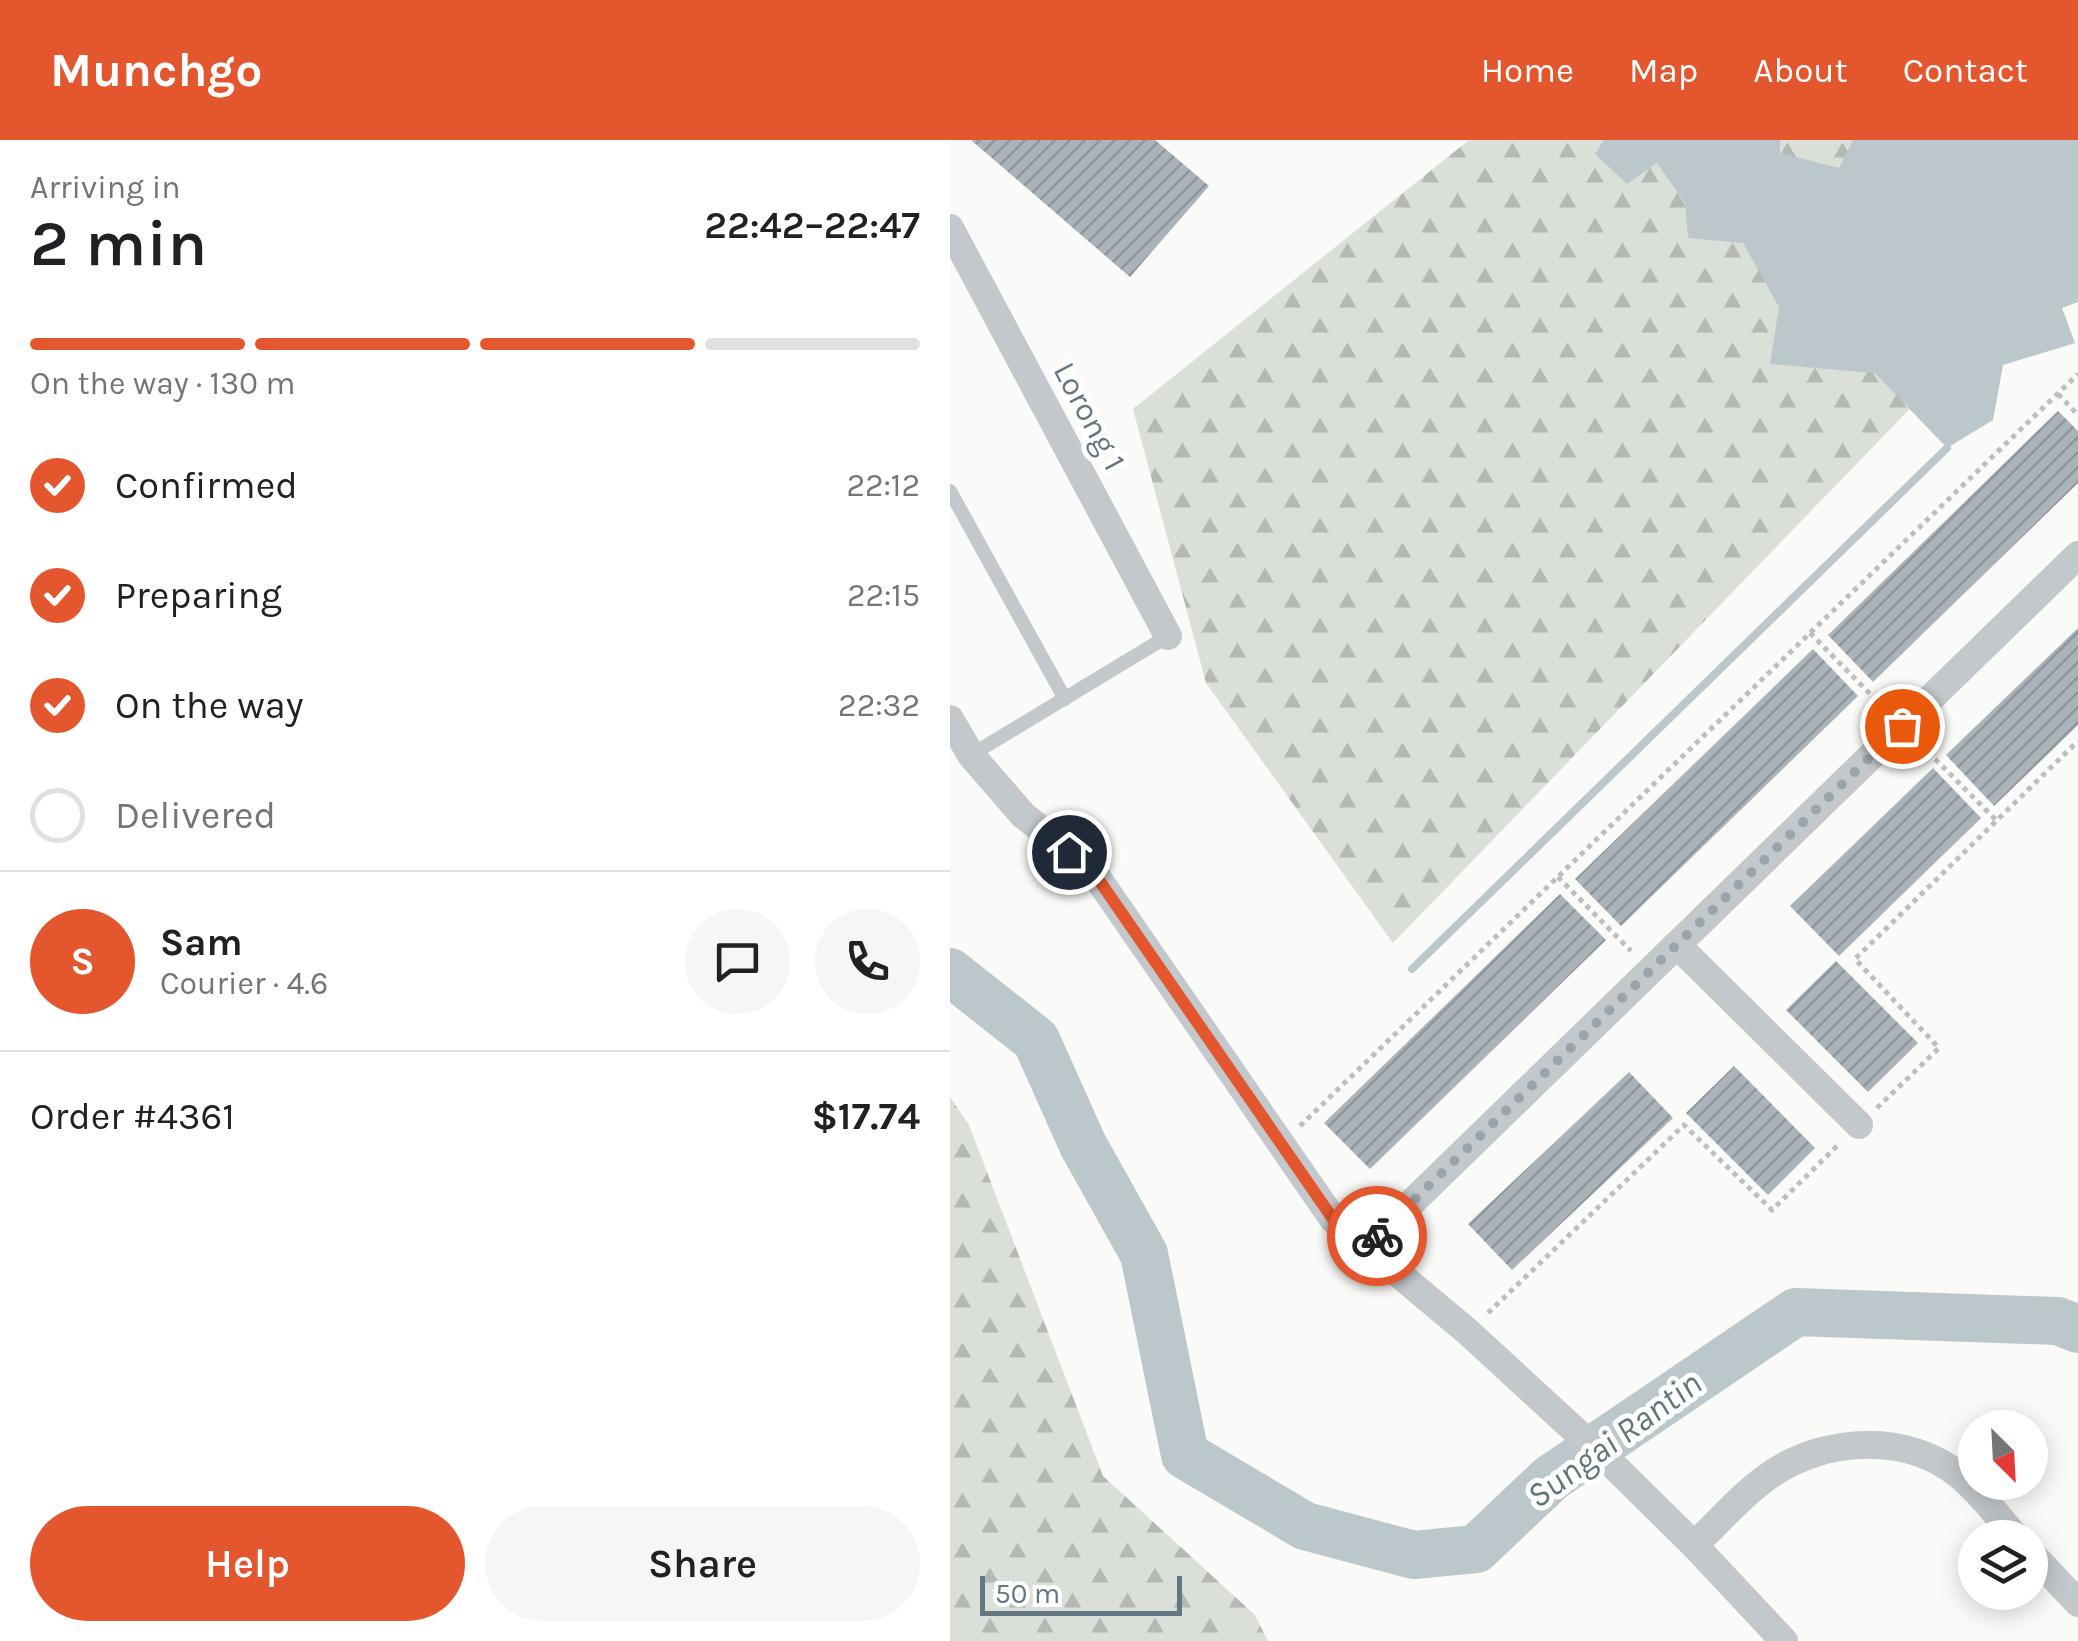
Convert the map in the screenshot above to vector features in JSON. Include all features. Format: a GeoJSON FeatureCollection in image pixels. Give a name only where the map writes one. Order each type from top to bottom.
{"type":"FeatureCollection","features":[{"type":"Feature","properties":{"kind":"street","name":"Lorong 1"},"geometry":{"type":"LineString","coordinates":[[950,228],[958,264],[1168,636]]}},
{"type":"Feature","properties":{"kind":"street"},"geometry":{"type":"LineString","coordinates":[[1367,1246],[2078,555]]}},
{"type":"Feature","properties":{"kind":"street"},"geometry":{"type":"LineString","coordinates":[[950,719],[971,755],[1023,815],[1092,870],[1333,1219],[1618,1470],[1784,1641]]}},
{"type":"Feature","properties":{"kind":"street"},"geometry":{"type":"LineString","coordinates":[[1677,945],[1859,1126]]}},
{"type":"Feature","properties":{"kind":"street"},"geometry":{"type":"LineString","coordinates":[[1694,1545],[1773,1473],[1819,1451],[1868,1443],[1916,1452],[1959,1474],[2001,1520]]}},
{"type":"Feature","properties":{"kind":"street"},"geometry":{"type":"LineString","coordinates":[[2048,1572],[2078,1604]]}},
{"type":"Feature","properties":{"kind":"lane"},"geometry":{"type":"LineString","coordinates":[[950,490],[1065,699]]}},
{"type":"Feature","properties":{"kind":"lane"},"geometry":{"type":"LineString","coordinates":[[971,755],[1168,636]]}},
{"type":"Feature","properties":{"kind":"path"},"geometry":{"type":"LineString","coordinates":[[1282,1144],[2078,374]]}},
{"type":"Feature","properties":{"kind":"path"},"geometry":{"type":"LineString","coordinates":[[2058,394],[2078,415]]}},
{"type":"Feature","properties":{"kind":"path"},"geometry":{"type":"LineString","coordinates":[[1558,877],[1650,971]]}},
{"type":"Feature","properties":{"kind":"green space"},"geometry":{"type":"Polygon","coordinates":[[[1469,140],[2078,140],[2078,235],[1393,943],[1206,683],[1133,409],[1469,140]]]}},
{"type":"Feature","properties":{"kind":"green space"},"geometry":{"type":"Polygon","coordinates":[[[950,1097],[969,1125],[1103,1476],[1255,1615],[1268,1641],[950,1641],[950,1097]]]}},
{"type":"Feature","properties":{"kind":"shaded area"},"geometry":{"type":"Polygon","coordinates":[[[1604,140],[1780,140],[1780,153],[1839,168],[1853,140],[2078,140],[2078,302],[2062,308],[2075,343],[2003,365],[1993,420],[1947,448],[1875,373],[1770,364],[1779,307],[1743,243],[1688,238],[1685,203],[1657,163],[1627,184],[1595,154],[1604,140]]]}},
{"type":"Feature","properties":{"kind":"building"},"geometry":{"type":"Polygon","coordinates":[[[971,140],[1155,140],[1209,186],[1130,277],[971,140]]]}},
{"type":"Feature","properties":{"kind":"building"},"geometry":{"type":"Polygon","coordinates":[[[2058,411],[2078,431],[2078,483],[1873,682],[1828,635],[2058,411]]]}},
{"type":"Feature","properties":{"kind":"building"},"geometry":{"type":"Polygon","coordinates":[[[2078,628],[2078,725],[1994,806],[1946,755],[2078,628]]]}},
{"type":"Feature","properties":{"kind":"building"},"geometry":{"type":"Polygon","coordinates":[[[1813,649],[1858,696],[1621,926],[1575,879],[1813,649]]]}},
{"type":"Feature","properties":{"kind":"building"},"geometry":{"type":"Polygon","coordinates":[[[1933,768],[1981,818],[1839,956],[1790,906],[1933,768]]]}},
{"type":"Feature","properties":{"kind":"building"},"geometry":{"type":"Polygon","coordinates":[[[1560,894],[1606,940],[1370,1169],[1324,1123],[1560,894]]]}},
{"type":"Feature","properties":{"kind":"building"},"geometry":{"type":"Polygon","coordinates":[[[1836,961],[1918,1043],[1868,1092],[1786,1010],[1836,961]]]}},
{"type":"Feature","properties":{"kind":"building"},"geometry":{"type":"Polygon","coordinates":[[[1734,1066],[1815,1148],[1768,1195],[1686,1113],[1734,1066]]]}},
{"type":"Feature","properties":{"kind":"building"},"geometry":{"type":"Polygon","coordinates":[[[1629,1072],[1673,1118],[1512,1270],[1468,1224],[1629,1072]]]}},
{"type":"Feature","properties":{"kind":"waterway"},"geometry":{"type":"LineString","coordinates":[[1412,969],[1947,448]]}},
{"type":"Feature","properties":{"kind":"waterway","name":"Sungai Rantin"},"geometry":{"type":"LineString","coordinates":[[950,972],[1036,1040],[1083,1145],[1144,1254],[1185,1455],[1305,1526],[1414,1555],[1476,1549],[1551,1478],[1796,1312],[2058,1321],[2078,1329]]}},
{"type":"Feature","properties":{"kind":"way so far"},"geometry":{"type":"LineString","coordinates":[[1377,1236],[1902,726]]}},
{"type":"Feature","properties":{"kind":"route"},"geometry":{"type":"LineString","coordinates":[[1069,852],[1092,870],[1333,1219],[1367,1246],[1377,1236]]}}]}
